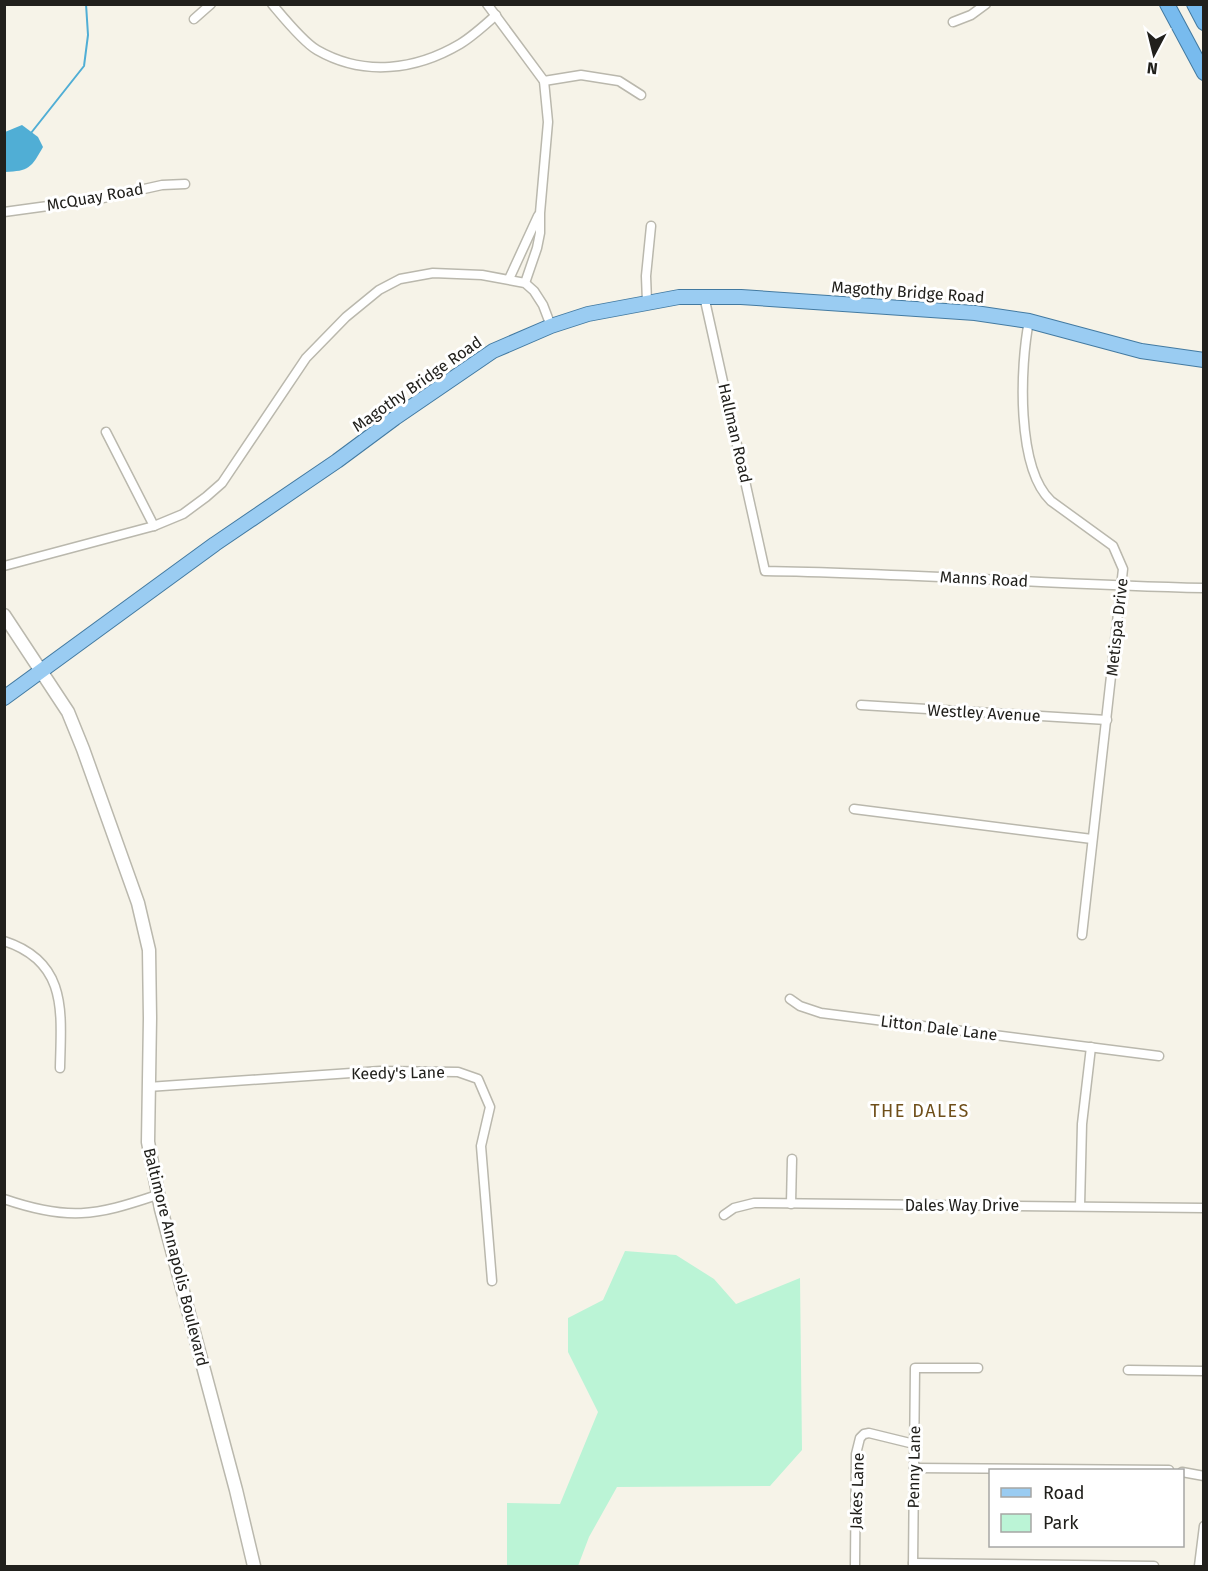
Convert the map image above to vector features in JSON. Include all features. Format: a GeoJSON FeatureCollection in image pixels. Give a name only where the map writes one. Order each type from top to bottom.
{"type":"FeatureCollection","features":[{"type":"Feature","properties":{"kind":"highway"},"geometry":{"type":"LineString","coordinates":[[1167,4],[1203,73]]}},
{"type":"Feature","properties":{"kind":"highway"},"geometry":{"type":"LineString","coordinates":[[1194,4],[1203,23]]}},
{"type":"Feature","properties":{"kind":"main road","name":"Magothy Bridge Road"},"geometry":{"type":"LineString","coordinates":[[4,698],[215,544],[337,461],[450,379],[493,351],[551,326],[588,314],[679,297],[704,296],[975,313],[1029,321],[1125,348],[1203,360]]}},
{"type":"Feature","properties":{"kind":"main road","name":"Baltimore Annapolis Boulevard"},"geometry":{"type":"LineString","coordinates":[[4,615],[68,712],[138,903],[149,950],[148,1142],[157,1194],[254,1566]]}},
{"type":"Feature","properties":{"kind":"street"},"geometry":{"type":"LineString","coordinates":[[194,19],[211,4]]}},
{"type":"Feature","properties":{"kind":"street"},"geometry":{"type":"LineString","coordinates":[[272,4],[316,49],[348,63],[386,69],[426,62],[462,43],[496,15]]}},
{"type":"Feature","properties":{"kind":"street"},"geometry":{"type":"LineString","coordinates":[[487,4],[544,81],[548,122],[540,233],[525,283]]}},
{"type":"Feature","properties":{"kind":"street"},"geometry":{"type":"LineString","coordinates":[[953,22],[971,15],[986,4]]}},
{"type":"Feature","properties":{"kind":"street"},"geometry":{"type":"LineString","coordinates":[[544,81],[580,75],[619,81],[641,95]]}},
{"type":"Feature","properties":{"kind":"street","name":"McQuay Road"},"geometry":{"type":"LineString","coordinates":[[4,212],[99,199],[162,184],[184,184]]}},
{"type":"Feature","properties":{"kind":"street"},"geometry":{"type":"LineString","coordinates":[[509,279],[540,213]]}},
{"type":"Feature","properties":{"kind":"street"},"geometry":{"type":"LineString","coordinates":[[647,302],[646,276],[651,226]]}},
{"type":"Feature","properties":{"kind":"street"},"geometry":{"type":"LineString","coordinates":[[4,566],[154,526],[183,514],[222,483],[306,358],[346,317],[379,290],[400,279],[433,273],[482,274],[525,283],[534,291],[543,305],[551,326]]}},
{"type":"Feature","properties":{"kind":"street","name":"Hallman Road"},"geometry":{"type":"LineString","coordinates":[[704,296],[765,571]]}},
{"type":"Feature","properties":{"kind":"street","name":"Metispa Drive"},"geometry":{"type":"LineString","coordinates":[[1029,321],[1023,355],[1022,384],[1025,432],[1035,476],[1044,495],[1113,546],[1123,569],[1082,935]]}},
{"type":"Feature","properties":{"kind":"street"},"geometry":{"type":"LineString","coordinates":[[106,432],[154,526]]}},
{"type":"Feature","properties":{"kind":"street","name":"Manns Road"},"geometry":{"type":"LineString","coordinates":[[765,571],[849,572],[1203,588]]}},
{"type":"Feature","properties":{"kind":"street","name":"Westley Avenue"},"geometry":{"type":"LineString","coordinates":[[861,705],[1107,720]]}},
{"type":"Feature","properties":{"kind":"street"},"geometry":{"type":"LineString","coordinates":[[854,809],[1092,839]]}},
{"type":"Feature","properties":{"kind":"street"},"geometry":{"type":"LineString","coordinates":[[4,941],[34,956],[54,984],[61,1012],[60,1068]]}},
{"type":"Feature","properties":{"kind":"street","name":"Litton Dale Lane"},"geometry":{"type":"LineString","coordinates":[[790,999],[800,1006],[821,1013],[1159,1056]]}},
{"type":"Feature","properties":{"kind":"street"},"geometry":{"type":"LineString","coordinates":[[1080,1206],[1082,1124],[1091,1047]]}},
{"type":"Feature","properties":{"kind":"street","name":"Keedy's Lane"},"geometry":{"type":"LineString","coordinates":[[148,1088],[380,1071],[458,1072],[478,1079],[490,1107],[481,1146],[492,1281]]}},
{"type":"Feature","properties":{"kind":"street"},"geometry":{"type":"LineString","coordinates":[[791,1204],[792,1159]]}},
{"type":"Feature","properties":{"kind":"street"},"geometry":{"type":"LineString","coordinates":[[4,1199],[52,1213],[88,1214],[106,1211],[157,1194]]}},
{"type":"Feature","properties":{"kind":"street","name":"Dales Way Drive"},"geometry":{"type":"LineString","coordinates":[[724,1215],[744,1204],[1203,1208]]}},
{"type":"Feature","properties":{"kind":"street","name":"Penny Lane"},"geometry":{"type":"LineString","coordinates":[[913,1565],[915,1368],[978,1368]]}},
{"type":"Feature","properties":{"kind":"street"},"geometry":{"type":"LineString","coordinates":[[1128,1370],[1203,1371]]}},
{"type":"Feature","properties":{"kind":"street","name":"Jakes Lane"},"geometry":{"type":"LineString","coordinates":[[855,1566],[856,1454],[860,1438],[869,1433],[914,1444]]}},
{"type":"Feature","properties":{"kind":"street"},"geometry":{"type":"LineString","coordinates":[[914,1468],[1042,1469]]}},
{"type":"Feature","properties":{"kind":"street"},"geometry":{"type":"LineString","coordinates":[[1184,1472],[1203,1476]]}},
{"type":"Feature","properties":{"kind":"street"},"geometry":{"type":"LineString","coordinates":[[1199,1566],[1203,1526]]}},
{"type":"Feature","properties":{"kind":"street"},"geometry":{"type":"LineString","coordinates":[[913,1565],[1154,1566]]}},
{"type":"Feature","properties":{"kind":"green space"},"geometry":{"type":"Polygon","coordinates":[[[625,1251],[676,1255],[714,1279],[736,1304],[800,1278],[802,1450],[770,1486],[617,1487],[589,1537],[578,1566],[507,1566],[507,1503],[560,1504],[598,1412],[568,1352],[568,1318],[603,1300],[625,1251]]]}},
{"type":"Feature","properties":{"kind":"water"},"geometry":{"type":"Polygon","coordinates":[[[22,125],[38,137],[43,147],[29,167],[19,171],[5,172],[5,132],[22,125]]]}},
{"type":"Feature","properties":{"kind":"waterway"},"geometry":{"type":"LineString","coordinates":[[31,133],[84,66],[88,35],[86,4]]}},
{"type":"Feature","properties":{"kind":"district","name":"THE DALES"},"geometry":{"type":"Point","coordinates":[920,1111]}}]}
